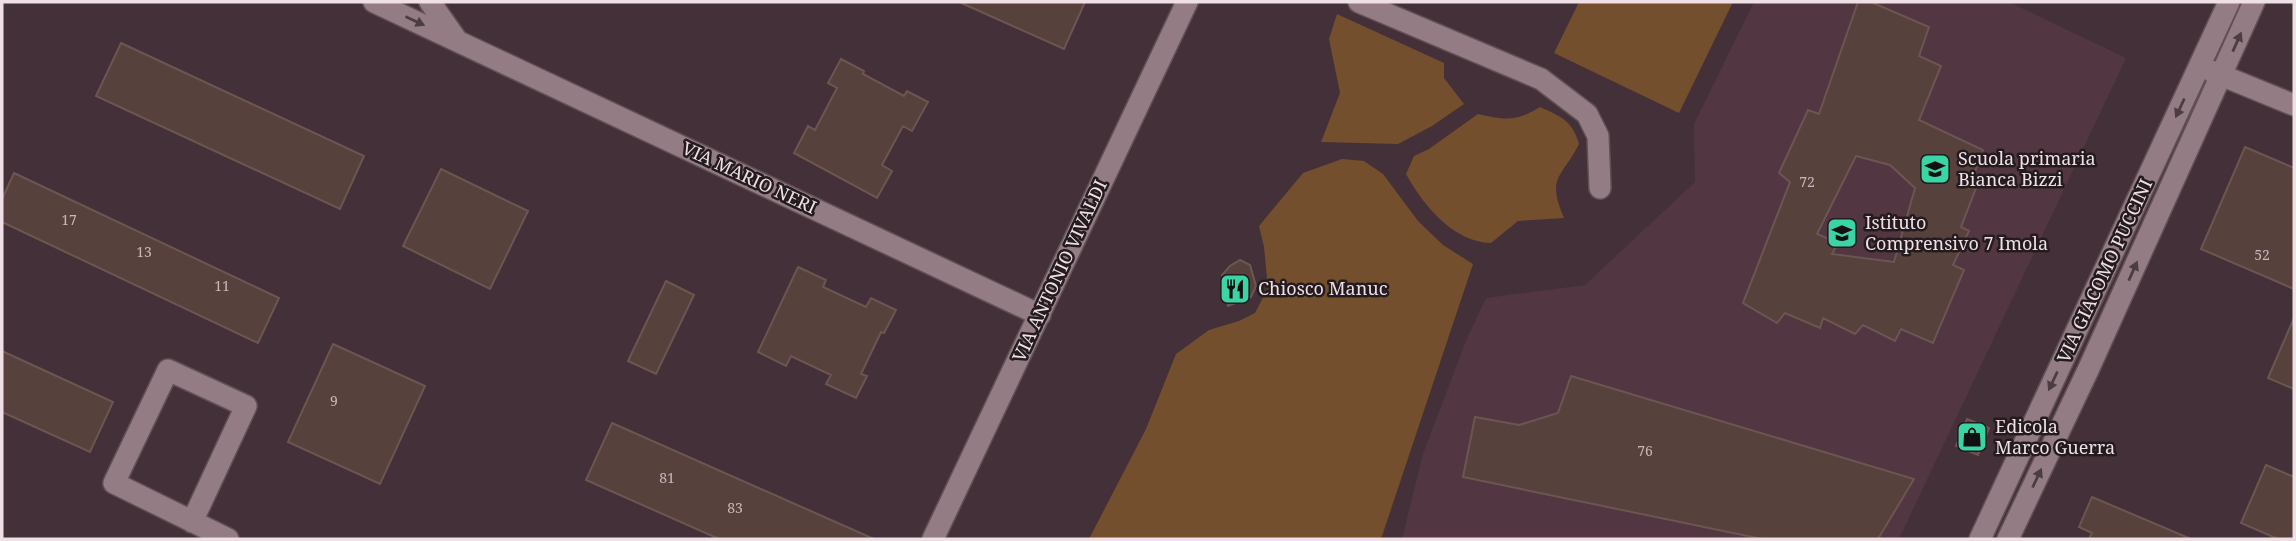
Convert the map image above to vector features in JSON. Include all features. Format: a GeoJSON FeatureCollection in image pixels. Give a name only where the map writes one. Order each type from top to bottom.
{"type":"FeatureCollection","features":[{"type":"Feature","properties":{"kind":"street","name":"VIA MARIO NERI"},"geometry":{"type":"LineString","coordinates":[[374,2],[1040,315]]}},
{"type":"Feature","properties":{"kind":"street"},"geometry":{"type":"LineString","coordinates":[[430,2],[457,41]]}},
{"type":"Feature","properties":{"kind":"street","name":"VIA ANTONIO VIVALDI"},"geometry":{"type":"LineString","coordinates":[[933,539],[1187,2]]}},
{"type":"Feature","properties":{"kind":"street"},"geometry":{"type":"LineString","coordinates":[[1359,2],[1541,79],[1587,114],[1598,136],[1601,188]]}},
{"type":"Feature","properties":{"kind":"street","name":"VIA GIACOMO PUCCINI"},"geometry":{"type":"LineString","coordinates":[[1980,539],[2229,2]]}},
{"type":"Feature","properties":{"kind":"street","name":"VIA GIACOMO PUCCINI"},"geometry":{"type":"LineString","coordinates":[[2008,539],[2090,368],[2254,2]]}},
{"type":"Feature","properties":{"kind":"street"},"geometry":{"type":"LineString","coordinates":[[2199,66],[2294,105]]}},
{"type":"Feature","properties":{"kind":"street"},"geometry":{"type":"LineString","coordinates":[[192,522],[246,406],[168,370],[114,483],[192,522],[228,539]]}},
{"type":"Feature","properties":{"kind":"shaded area"},"geometry":{"type":"Polygon","coordinates":[[[1579,2],[1733,2],[1679,113],[1554,53],[1579,2]]]}},
{"type":"Feature","properties":{"kind":"shaded area","name":"Istituto Comprensivo 7 Imola"},"geometry":{"type":"Polygon","coordinates":[[[1754,2],[2009,2],[2126,58],[1899,539],[1402,539],[1423,454],[1466,341],[1486,298],[1585,285],[1695,182],[1694,124],[1754,2]]]}},
{"type":"Feature","properties":{"kind":"shaded area"},"geometry":{"type":"Polygon","coordinates":[[[1337,14],[1444,63],[1444,78],[1464,104],[1432,126],[1398,144],[1321,142],[1340,93],[1329,39],[1337,14]]]}},
{"type":"Feature","properties":{"kind":"shaded area"},"geometry":{"type":"Polygon","coordinates":[[[1540,107],[1569,125],[1579,144],[1556,185],[1556,194],[1564,218],[1518,221],[1491,243],[1477,241],[1452,229],[1430,209],[1406,174],[1414,156],[1429,149],[1478,114],[1510,118],[1540,107]]]}},
{"type":"Feature","properties":{"kind":"shaded area"},"geometry":{"type":"Polygon","coordinates":[[[1342,159],[1364,161],[1383,174],[1418,221],[1443,245],[1473,264],[1381,539],[1089,539],[1146,429],[1176,354],[1209,330],[1255,313],[1268,288],[1259,226],[1303,173],[1342,159]]]}},
{"type":"Feature","properties":{"kind":"building"},"geometry":{"type":"Polygon","coordinates":[[[959,2],[1085,2],[1064,49],[959,2]]]}},
{"type":"Feature","properties":{"kind":"building","name":"Scuola primaria Bianca Bizzi"},"geometry":{"type":"Polygon","coordinates":[[[1858,2],[1871,2],[1929,27],[1919,56],[1941,66],[1919,120],[1983,150],[1969,188],[1976,188],[1961,227],[1969,231],[1953,265],[1964,270],[1933,343],[1901,329],[1895,341],[1863,325],[1855,334],[1823,318],[1820,328],[1785,313],[1777,323],[1743,303],[1790,182],[1779,173],[1808,110],[1819,114],[1858,2]],[[1856,156],[1817,234],[1838,243],[1832,254],[1894,262],[1915,188],[1890,165],[1856,156]]]}},
{"type":"Feature","properties":{"kind":"building"},"geometry":{"type":"Polygon","coordinates":[[[121,43],[364,156],[340,209],[96,96],[121,43]]]}},
{"type":"Feature","properties":{"kind":"building"},"geometry":{"type":"Polygon","coordinates":[[[841,59],[904,96],[907,91],[928,102],[912,131],[903,126],[882,165],[892,171],[877,198],[794,153],[808,126],[815,130],[837,88],[828,83],[841,59]]]}},
{"type":"Feature","properties":{"kind":"building"},"geometry":{"type":"Polygon","coordinates":[[[2245,147],[2294,168],[2294,289],[2201,249],[2245,147]]]}},
{"type":"Feature","properties":{"kind":"building"},"geometry":{"type":"Polygon","coordinates":[[[441,169],[528,211],[490,289],[403,246],[441,169]]]}},
{"type":"Feature","properties":{"kind":"building"},"geometry":{"type":"Polygon","coordinates":[[[14,173],[279,298],[258,343],[2,222],[2,199],[14,173]]]}},
{"type":"Feature","properties":{"kind":"building"},"geometry":{"type":"Polygon","coordinates":[[[1240,260],[1250,265],[1256,286],[1251,297],[1228,306],[1222,275],[1240,260]]]}},
{"type":"Feature","properties":{"kind":"building"},"geometry":{"type":"Polygon","coordinates":[[[798,267],[826,280],[823,287],[866,307],[871,298],[896,310],[884,333],[881,332],[861,374],[867,376],[856,398],[826,384],[831,375],[791,356],[786,366],[758,352],[798,267]]]}},
{"type":"Feature","properties":{"kind":"building"},"geometry":{"type":"Polygon","coordinates":[[[666,281],[694,295],[656,374],[628,361],[666,281]]]}},
{"type":"Feature","properties":{"kind":"building"},"geometry":{"type":"Polygon","coordinates":[[[2294,318],[2294,389],[2268,378],[2294,318]]]}},
{"type":"Feature","properties":{"kind":"building"},"geometry":{"type":"Polygon","coordinates":[[[333,344],[425,386],[380,484],[288,442],[333,344]]]}},
{"type":"Feature","properties":{"kind":"building"},"geometry":{"type":"Polygon","coordinates":[[[2,351],[113,402],[90,452],[2,412],[2,351]]]}},
{"type":"Feature","properties":{"kind":"building"},"geometry":{"type":"Polygon","coordinates":[[[1571,376],[1914,479],[1878,539],[1762,539],[1463,477],[1475,417],[1519,425],[1558,413],[1571,376]]]}},
{"type":"Feature","properties":{"kind":"building","name":"Edicola Marco Guerra"},"geometry":{"type":"Polygon","coordinates":[[[1967,419],[1989,428],[1978,455],[1956,446],[1967,419]]]}},
{"type":"Feature","properties":{"kind":"building"},"geometry":{"type":"Polygon","coordinates":[[[612,423],[874,539],[719,539],[586,480],[612,423]]]}},
{"type":"Feature","properties":{"kind":"building"},"geometry":{"type":"Polygon","coordinates":[[[2266,465],[2294,477],[2294,539],[2278,539],[2241,523],[2266,465]]]}},
{"type":"Feature","properties":{"kind":"building"},"geometry":{"type":"Polygon","coordinates":[[[2092,497],[2191,539],[2089,539],[2092,533],[2079,527],[2092,497]]]}},
{"type":"Feature","properties":{"kind":"place","name":"Scuola primaria Bianca Bizzi"},"geometry":{"type":"Point","coordinates":[1935,169]}},
{"type":"Feature","properties":{"kind":"place","name":"Istituto Comprensivo 7 Imola"},"geometry":{"type":"Point","coordinates":[1842,233]}},
{"type":"Feature","properties":{"kind":"place","name":"Chiosco Manuc"},"geometry":{"type":"Point","coordinates":[1235,289]}},
{"type":"Feature","properties":{"kind":"place","name":"Edicola Marco Guerra"},"geometry":{"type":"Point","coordinates":[1972,437]}}]}
